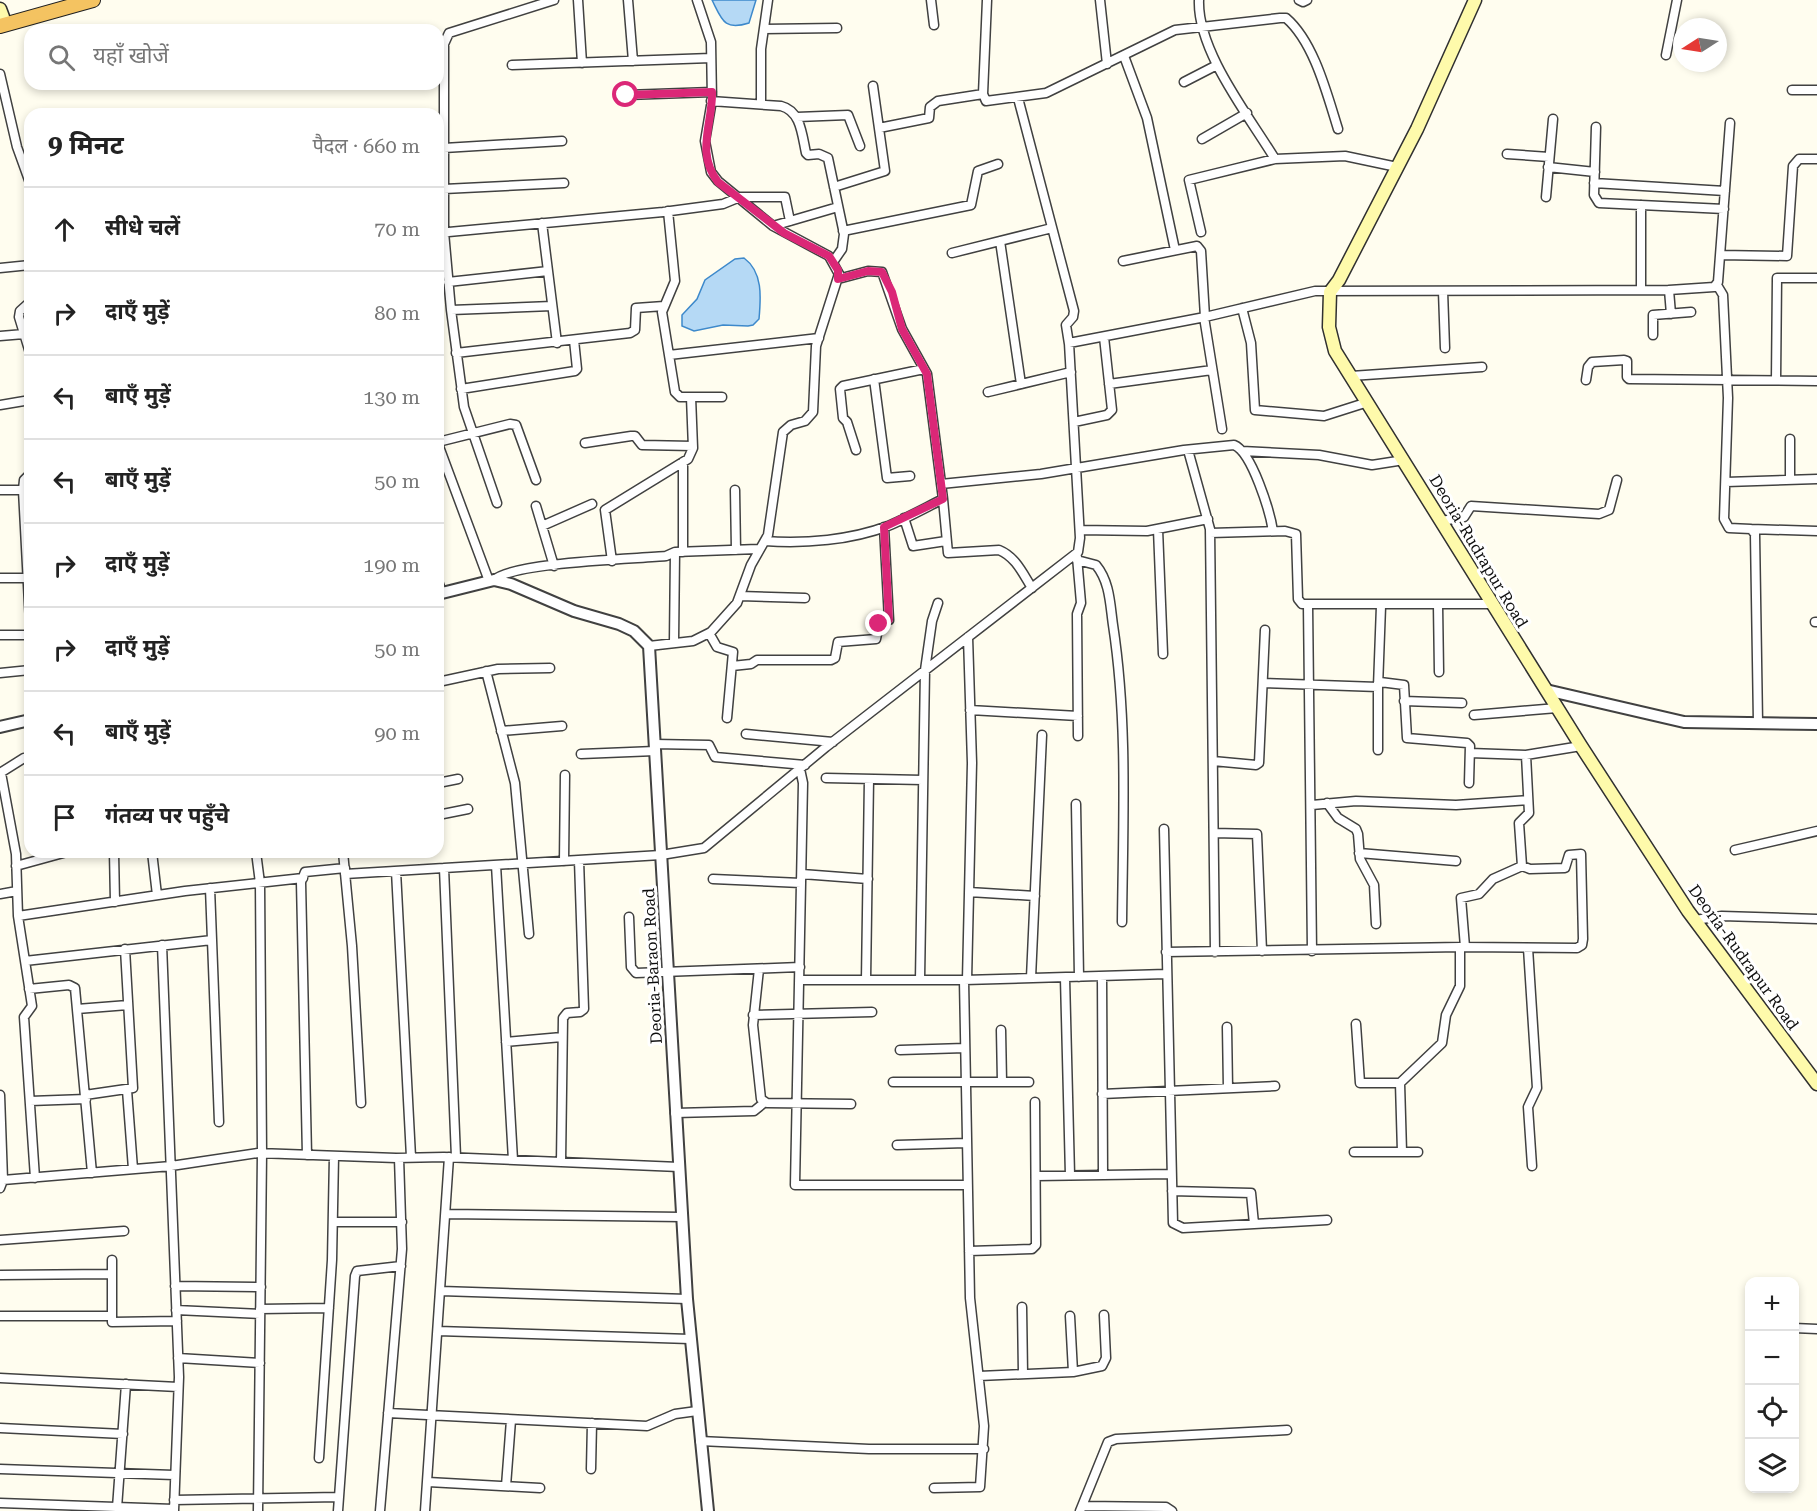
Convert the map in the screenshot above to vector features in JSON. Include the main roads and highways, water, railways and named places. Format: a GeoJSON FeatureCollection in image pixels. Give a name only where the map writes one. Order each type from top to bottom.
{"type":"FeatureCollection","features":[{"type":"Feature","properties":{"kind":"highway"},"geometry":{"type":"LineString","coordinates":[[1,18],[62,0]]}},
{"type":"Feature","properties":{"kind":"highway"},"geometry":{"type":"LineString","coordinates":[[1,18],[93,0]]}},
{"type":"Feature","properties":{"kind":"main road","name":"Deoria-Rudrapur Road"},"geometry":{"type":"LineString","coordinates":[[1475,0],[1397,167],[1339,280],[1330,292],[1329,327],[1333,343],[1351,376],[1581,746],[1695,920],[1817,1084]]}},
{"type":"Feature","properties":{"kind":"water"},"geometry":{"type":"Polygon","coordinates":[[[712,0],[756,0],[749,23],[734,26],[725,22],[712,0]]]}},
{"type":"Feature","properties":{"kind":"water"},"geometry":{"type":"Polygon","coordinates":[[[744,258],[755,270],[758,278],[759,319],[753,325],[748,326],[723,325],[694,331],[682,326],[682,315],[697,299],[705,280],[735,259],[744,258]]]}}]}
